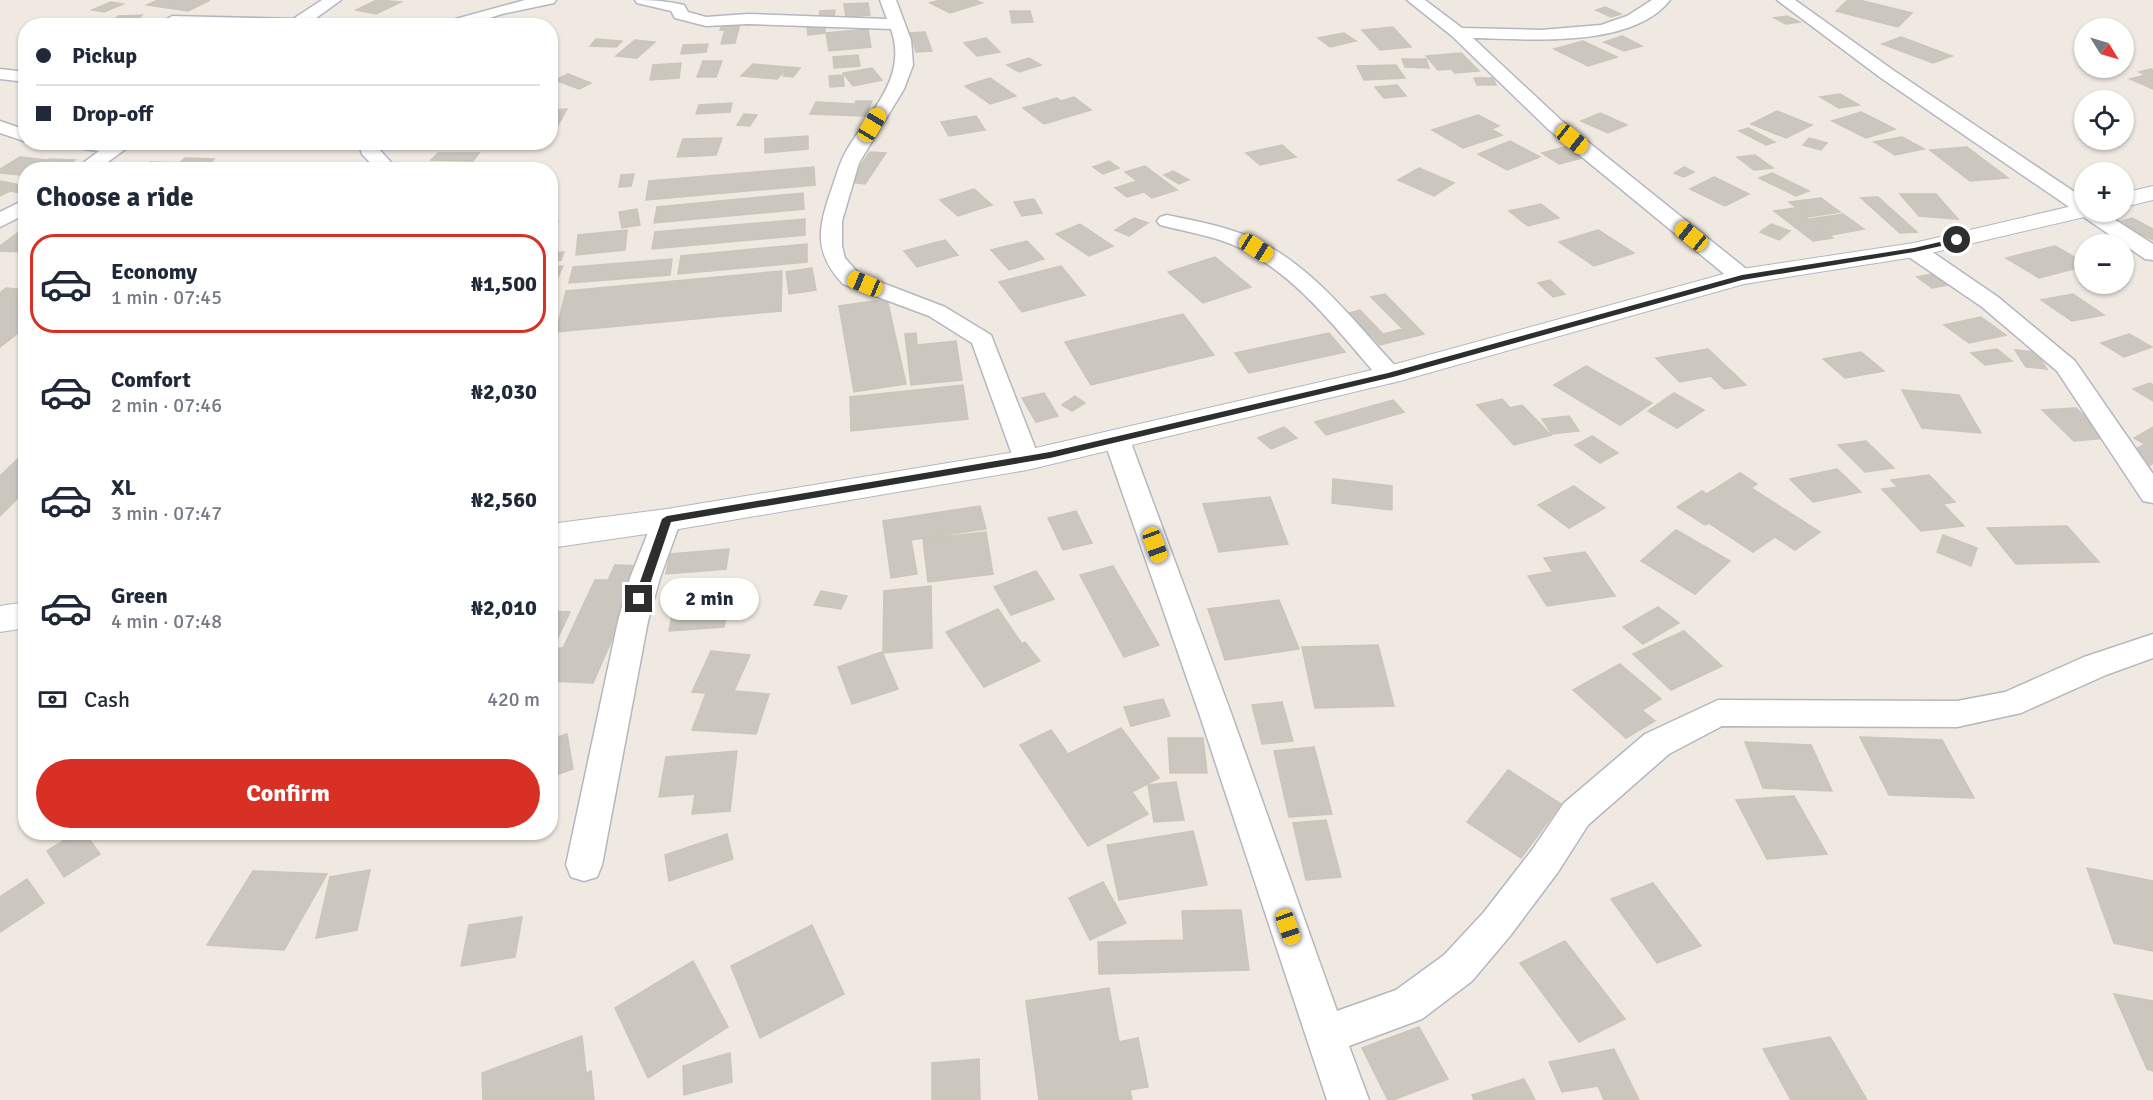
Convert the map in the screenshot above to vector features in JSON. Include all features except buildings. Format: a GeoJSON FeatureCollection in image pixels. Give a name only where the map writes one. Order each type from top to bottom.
{"type":"FeatureCollection","features":[{"type":"Feature","properties":{"kind":"main road"},"geometry":{"type":"LineString","coordinates":[[2134,198],[2153,193]]}},
{"type":"Feature","properties":{"kind":"main road"},"geometry":{"type":"LineString","coordinates":[[558,535],[1027,459],[1117,440],[1390,375],[1742,277],[1914,250],[2074,212]]}},
{"type":"Feature","properties":{"kind":"main road"},"geometry":{"type":"LineString","coordinates":[[0,619],[18,616]]}},
{"type":"Feature","properties":{"kind":"street"},"geometry":{"type":"LineString","coordinates":[[306,18],[333,0]]}},
{"type":"Feature","properties":{"kind":"street"},"geometry":{"type":"LineString","coordinates":[[474,18],[548,0]]}},
{"type":"Feature","properties":{"kind":"street"},"geometry":{"type":"LineString","coordinates":[[644,0],[678,8],[681,15],[700,22],[714,23],[742,19],[896,24]]}},
{"type":"Feature","properties":{"kind":"street"},"geometry":{"type":"LineString","coordinates":[[888,0],[904,40],[905,63],[900,79],[851,158],[833,207],[830,248],[839,269],[851,279],[948,317],[969,328],[983,340],[1027,459]]}},
{"type":"Feature","properties":{"kind":"street"},"geometry":{"type":"LineString","coordinates":[[1415,0],[1458,33],[1555,125],[1742,277]]}},
{"type":"Feature","properties":{"kind":"street"},"geometry":{"type":"LineString","coordinates":[[1458,33],[1573,33],[1601,29],[1631,20],[1662,0]]}},
{"type":"Feature","properties":{"kind":"street"},"geometry":{"type":"LineString","coordinates":[[1785,0],[1935,107],[2074,202]]}},
{"type":"Feature","properties":{"kind":"street"},"geometry":{"type":"LineString","coordinates":[[0,74],[18,75]]}},
{"type":"Feature","properties":{"kind":"street"},"geometry":{"type":"LineString","coordinates":[[0,128],[18,134]]}},
{"type":"Feature","properties":{"kind":"street"},"geometry":{"type":"LineString","coordinates":[[95,162],[113,150]]}},
{"type":"Feature","properties":{"kind":"street"},"geometry":{"type":"LineString","coordinates":[[369,150],[380,162]]}},
{"type":"Feature","properties":{"kind":"street"},"geometry":{"type":"LineString","coordinates":[[0,221],[18,210]]}},
{"type":"Feature","properties":{"kind":"street"},"geometry":{"type":"LineString","coordinates":[[1167,221],[1237,239],[1273,258],[1323,303],[1390,375]]}},
{"type":"Feature","properties":{"kind":"street"},"geometry":{"type":"LineString","coordinates":[[2105,222],[2153,254]]}},
{"type":"Feature","properties":{"kind":"street"},"geometry":{"type":"LineString","coordinates":[[1914,250],[1990,302],[2066,366],[2153,494]]}},
{"type":"Feature","properties":{"kind":"street"},"geometry":{"type":"LineString","coordinates":[[1117,440],[1215,712],[1348,1100]]}},
{"type":"Feature","properties":{"kind":"street"},"geometry":{"type":"LineString","coordinates":[[584,866],[633,621],[645,578],[667,519]]}},
{"type":"Feature","properties":{"kind":"street"},"geometry":{"type":"LineString","coordinates":[[1325,1035],[1408,1005],[1458,968],[1504,915],[1545,861],[1576,814],[1657,744],[1718,713],[1957,714],[2010,704],[2095,666],[2153,646]]}},
{"type":"Feature","properties":{"kind":"route"},"geometry":{"type":"LineString","coordinates":[[639,599],[667,519],[1050,455],[1390,375],[1742,277],[1914,250],[1957,240]]}}]}
